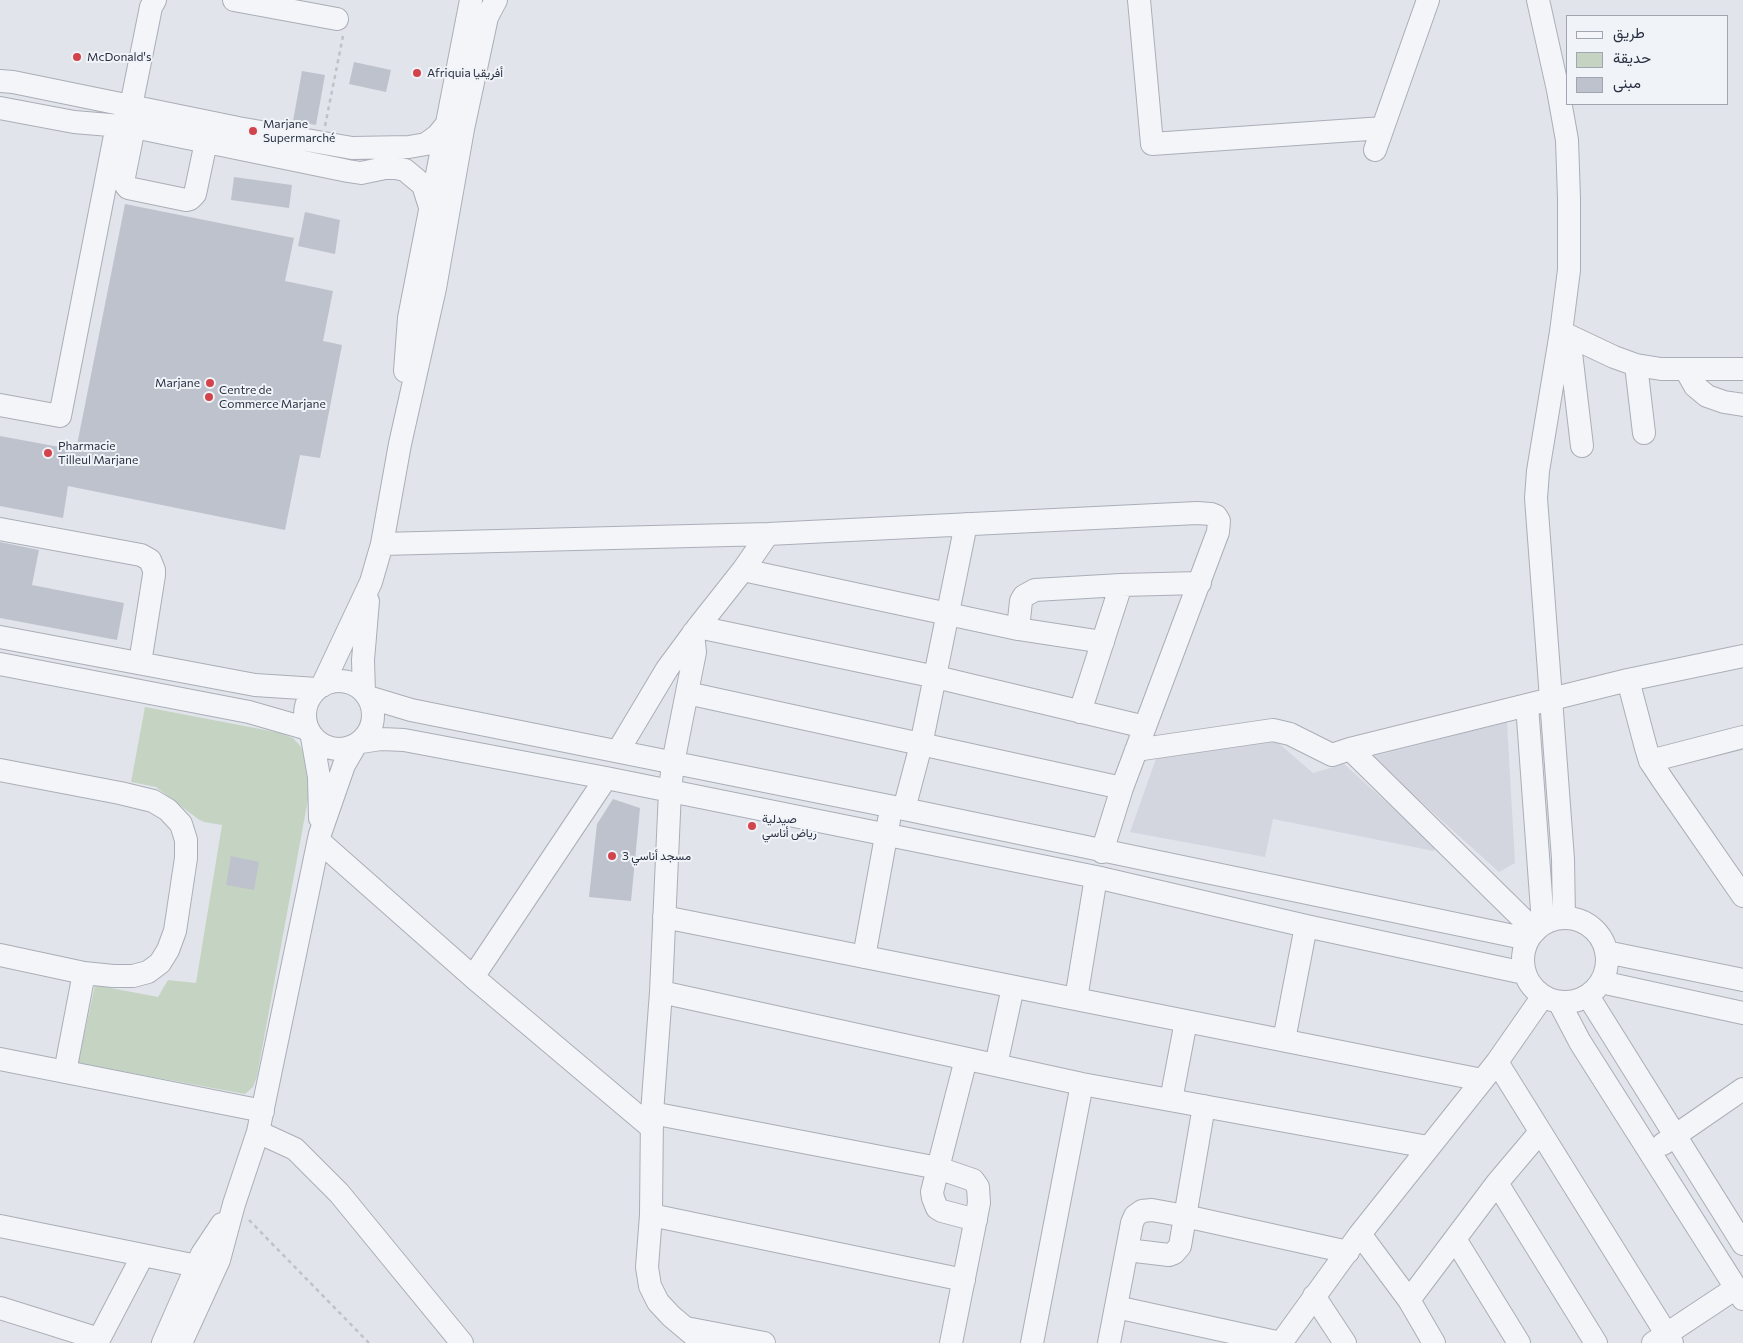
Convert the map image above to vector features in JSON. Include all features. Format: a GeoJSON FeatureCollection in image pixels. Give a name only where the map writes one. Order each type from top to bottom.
{"type":"FeatureCollection","features":[{"type":"Feature","properties":{"kind":"street"},"geometry":{"type":"LineString","coordinates":[[0,405],[60,416],[154,0]]}},
{"type":"Feature","properties":{"kind":"street"},"geometry":{"type":"LineString","coordinates":[[234,0],[262,5],[340,25]]}},
{"type":"Feature","properties":{"kind":"street"},"geometry":{"type":"LineString","coordinates":[[400,444],[409,318],[471,0]]}},
{"type":"Feature","properties":{"kind":"street"},"geometry":{"type":"LineString","coordinates":[[496,0],[487,16],[463,129],[435,288],[400,444],[382,544],[371,582],[319,688],[310,698],[306,708],[305,719],[310,733],[319,777],[319,837],[473,977],[652,1120],[938,1168],[972,1180],[978,1187],[979,1203],[952,1343]]}},
{"type":"Feature","properties":{"kind":"street"},"geometry":{"type":"LineString","coordinates":[[1139,0],[1152,144],[1383,128]]}},
{"type":"Feature","properties":{"kind":"street"},"geometry":{"type":"LineString","coordinates":[[1375,150],[1428,0]]}},
{"type":"Feature","properties":{"kind":"street"},"geometry":{"type":"LineString","coordinates":[[0,637],[255,685],[319,688],[332,682],[344,682],[355,685],[366,694],[411,710],[1362,904],[1543,928],[1579,921],[1591,928],[1601,938],[1606,952],[1606,968],[1594,989],[1576,1001],[1567,1003],[1551,999],[1531,986],[1524,972],[1523,956],[1543,928],[1563,859],[1536,498],[1538,472],[1565,334],[1569,199],[1567,140],[1538,0]]}},
{"type":"Feature","properties":{"kind":"street"},"geometry":{"type":"LineString","coordinates":[[0,81],[13,82],[128,120],[206,142],[275,146],[330,144],[366,148],[409,147],[426,144],[448,124]]}},
{"type":"Feature","properties":{"kind":"street"},"geometry":{"type":"LineString","coordinates":[[0,108],[74,122],[128,120],[275,146],[334,168],[361,172],[385,168],[405,170],[423,185],[430,207]]}},
{"type":"Feature","properties":{"kind":"street"},"geometry":{"type":"LineString","coordinates":[[128,120],[124,177],[128,188],[186,200],[193,197],[206,142]]}},
{"type":"Feature","properties":{"kind":"street"},"geometry":{"type":"LineString","coordinates":[[330,144],[334,168]]}},
{"type":"Feature","properties":{"kind":"street"},"geometry":{"type":"LineString","coordinates":[[1565,334],[1614,358],[1636,365],[1686,370],[1743,370]]}},
{"type":"Feature","properties":{"kind":"street"},"geometry":{"type":"LineString","coordinates":[[1565,334],[1582,446]]}},
{"type":"Feature","properties":{"kind":"street"},"geometry":{"type":"LineString","coordinates":[[1636,365],[1644,433]]}},
{"type":"Feature","properties":{"kind":"street"},"geometry":{"type":"LineString","coordinates":[[1686,370],[1695,386],[1707,396],[1724,402],[1743,405]]}},
{"type":"Feature","properties":{"kind":"street"},"geometry":{"type":"LineString","coordinates":[[382,544],[768,534],[1188,513],[1216,516],[1219,526],[1200,582],[1122,788],[1102,852]]}},
{"type":"Feature","properties":{"kind":"street"},"geometry":{"type":"LineString","coordinates":[[864,957],[887,835],[921,745],[966,524]]}},
{"type":"Feature","properties":{"kind":"street"},"geometry":{"type":"LineString","coordinates":[[0,529],[140,555],[150,560],[154,575],[140,663]]}},
{"type":"Feature","properties":{"kind":"street"},"geometry":{"type":"LineString","coordinates":[[618,751],[667,669],[695,630],[743,570],[768,534]]}},
{"type":"Feature","properties":{"kind":"street"},"geometry":{"type":"LineString","coordinates":[[743,570],[1018,629],[1103,642]]}},
{"type":"Feature","properties":{"kind":"street"},"geometry":{"type":"LineString","coordinates":[[181,1343],[219,1260],[234,1204],[261,1121],[319,837],[344,765],[358,744],[368,735],[372,726],[374,716],[372,706],[366,694],[363,660],[371,582]]}},
{"type":"Feature","properties":{"kind":"street"},"geometry":{"type":"LineString","coordinates":[[1018,629],[1021,601],[1028,593],[1045,589],[1200,582]]}},
{"type":"Feature","properties":{"kind":"street"},"geometry":{"type":"LineString","coordinates":[[1080,712],[1121,585]]}},
{"type":"Feature","properties":{"kind":"street"},"geometry":{"type":"LineString","coordinates":[[695,630],[936,678],[1145,727]]}},
{"type":"Feature","properties":{"kind":"street"},"geometry":{"type":"LineString","coordinates":[[695,630],[695,652],[673,763],[670,791],[661,992],[652,1120],[651,1214],[648,1255],[650,1286],[653,1294],[663,1309],[702,1343]]}},
{"type":"Feature","properties":{"kind":"street"},"geometry":{"type":"LineString","coordinates":[[1136,750],[1273,730],[1290,734],[1332,755],[1628,680],[1743,656]]}},
{"type":"Feature","properties":{"kind":"street"},"geometry":{"type":"LineString","coordinates":[[0,664],[250,712],[310,733],[318,742],[332,749],[340,750],[381,739],[404,740],[606,778],[1096,878],[1306,926],[1524,972]]}},
{"type":"Feature","properties":{"kind":"street"},"geometry":{"type":"LineString","coordinates":[[1628,680],[1650,761],[1743,896]]}},
{"type":"Feature","properties":{"kind":"street"},"geometry":{"type":"LineString","coordinates":[[687,693],[1122,788]]}},
{"type":"Feature","properties":{"kind":"street"},"geometry":{"type":"LineString","coordinates":[[1526,705],[1543,928]]}},
{"type":"Feature","properties":{"kind":"street"},"geometry":{"type":"LineString","coordinates":[[1650,761],[1743,737]]}},
{"type":"Feature","properties":{"kind":"street"},"geometry":{"type":"LineString","coordinates":[[1350,749],[1543,928]]}},
{"type":"Feature","properties":{"kind":"street"},"geometry":{"type":"LineString","coordinates":[[0,770],[153,801],[168,810],[181,824],[186,840],[186,858],[175,931],[168,950],[160,963],[148,972],[133,976],[84,973],[0,955]]}},
{"type":"Feature","properties":{"kind":"street"},"geometry":{"type":"LineString","coordinates":[[473,977],[606,778]]}},
{"type":"Feature","properties":{"kind":"street"},"geometry":{"type":"LineString","coordinates":[[1120,884],[1126,856]]}},
{"type":"Feature","properties":{"kind":"street"},"geometry":{"type":"LineString","coordinates":[[1076,998],[1096,878]]}},
{"type":"Feature","properties":{"kind":"street"},"geometry":{"type":"LineString","coordinates":[[1356,936],[1362,904]]}},
{"type":"Feature","properties":{"kind":"street"},"geometry":{"type":"LineString","coordinates":[[664,917],[1482,1080]]}},
{"type":"Feature","properties":{"kind":"street"},"geometry":{"type":"LineString","coordinates":[[1284,1040],[1306,926]]}},
{"type":"Feature","properties":{"kind":"street"},"geometry":{"type":"LineString","coordinates":[[1606,952],[1743,980]]}},
{"type":"Feature","properties":{"kind":"street"},"geometry":{"type":"LineString","coordinates":[[65,1072],[84,973]]}},
{"type":"Feature","properties":{"kind":"street"},"geometry":{"type":"LineString","coordinates":[[996,1065],[1013,987]]}},
{"type":"Feature","properties":{"kind":"street"},"geometry":{"type":"LineString","coordinates":[[1594,989],[1743,1013]]}},
{"type":"Feature","properties":{"kind":"street"},"geometry":{"type":"LineString","coordinates":[[1594,989],[1676,1135],[1743,1246],[1720,1264]]}},
{"type":"Feature","properties":{"kind":"street"},"geometry":{"type":"LineString","coordinates":[[661,992],[1082,1084],[1428,1147]]}},
{"type":"Feature","properties":{"kind":"street"},"geometry":{"type":"LineString","coordinates":[[1116,1308],[1281,1343],[1314,1296],[1428,1147],[1551,999]]}},
{"type":"Feature","properties":{"kind":"street"},"geometry":{"type":"LineString","coordinates":[[1497,1062],[1664,1340],[1740,1294],[1551,999]]}},
{"type":"Feature","properties":{"kind":"street"},"geometry":{"type":"LineString","coordinates":[[1171,1100],[1186,1021]]}},
{"type":"Feature","properties":{"kind":"street"},"geometry":{"type":"LineString","coordinates":[[0,1059],[65,1072],[261,1121],[295,1149],[339,1193],[462,1343]]}},
{"type":"Feature","properties":{"kind":"street"},"geometry":{"type":"LineString","coordinates":[[966,1059],[932,1192],[934,1204],[937,1208],[949,1214],[976,1220]]}},
{"type":"Feature","properties":{"kind":"street"},"geometry":{"type":"LineString","coordinates":[[1032,1343],[1082,1084]]}},
{"type":"Feature","properties":{"kind":"street"},"geometry":{"type":"LineString","coordinates":[[1650,1153],[1743,1089]]}},
{"type":"Feature","properties":{"kind":"street"},"geometry":{"type":"LineString","coordinates":[[1127,1250],[1162,1255],[1174,1253],[1180,1246],[1204,1106]]}},
{"type":"Feature","properties":{"kind":"street"},"geometry":{"type":"LineString","coordinates":[[1409,1300],[1497,1183],[1540,1132]]}},
{"type":"Feature","properties":{"kind":"street"},"geometry":{"type":"LineString","coordinates":[[1497,1183],[1596,1343]]}},
{"type":"Feature","properties":{"kind":"street"},"geometry":{"type":"LineString","coordinates":[[163,1343],[202,1254],[234,1204]]}},
{"type":"Feature","properties":{"kind":"street"},"geometry":{"type":"LineString","coordinates":[[1108,1343],[1132,1222],[1138,1213],[1152,1210],[1354,1243],[1409,1300],[1434,1343]]}},
{"type":"Feature","properties":{"kind":"street"},"geometry":{"type":"LineString","coordinates":[[651,1214],[964,1280]]}},
{"type":"Feature","properties":{"kind":"street"},"geometry":{"type":"LineString","coordinates":[[0,1226],[198,1266]]}},
{"type":"Feature","properties":{"kind":"street"},"geometry":{"type":"LineString","coordinates":[[1455,1239],[1519,1343]]}},
{"type":"Feature","properties":{"kind":"street"},"geometry":{"type":"LineString","coordinates":[[0,1308],[98,1341],[143,1255]]}},
{"type":"Feature","properties":{"kind":"street"},"geometry":{"type":"LineString","coordinates":[[1314,1296],[1345,1343]]}},
{"type":"Feature","properties":{"kind":"street"},"geometry":{"type":"LineString","coordinates":[[686,1328],[764,1343]]}},
{"type":"Feature","properties":{"kind":"path"},"geometry":{"type":"LineString","coordinates":[[330,144],[340,25]]}},
{"type":"Feature","properties":{"kind":"path"},"geometry":{"type":"LineString","coordinates":[[234,1204],[369,1343]]}},
{"type":"Feature","properties":{"kind":"shaded area"},"geometry":{"type":"Polygon","coordinates":[[[1507,722],[1515,863],[1499,872],[1371,757],[1507,722]]]}},
{"type":"Feature","properties":{"kind":"shaded area"},"geometry":{"type":"Polygon","coordinates":[[[1276,741],[1313,773],[1344,764],[1435,846],[1434,851],[1273,819],[1265,857],[1130,832],[1157,756],[1276,741]]]}},
{"type":"Feature","properties":{"kind":"green space"},"geometry":{"type":"Polygon","coordinates":[[[145,707],[281,733],[293,738],[301,747],[305,759],[309,794],[257,1076],[253,1087],[245,1094],[78,1063],[95,985],[158,997],[168,980],[196,983],[222,825],[198,819],[156,787],[131,782],[145,707]]]}},
{"type":"Feature","properties":{"kind":"building"},"geometry":{"type":"Polygon","coordinates":[[[354,62],[391,70],[386,92],[349,84],[354,62]]]}},
{"type":"Feature","properties":{"kind":"building"},"geometry":{"type":"Polygon","coordinates":[[[302,71],[325,75],[316,125],[293,121],[302,71]]]}},
{"type":"Feature","properties":{"kind":"building"},"geometry":{"type":"Polygon","coordinates":[[[234,177],[292,185],[289,208],[231,200],[234,177]]]}},
{"type":"Feature","properties":{"kind":"building","name":"Centre de Commerce Marjane"},"geometry":{"type":"Polygon","coordinates":[[[125,204],[294,238],[285,281],[333,291],[323,341],[342,345],[320,458],[300,455],[285,530],[68,486],[63,518],[0,506],[0,436],[76,450],[125,204]]]}},
{"type":"Feature","properties":{"kind":"building"},"geometry":{"type":"Polygon","coordinates":[[[305,212],[340,220],[335,254],[298,246],[305,212]]]}},
{"type":"Feature","properties":{"kind":"building"},"geometry":{"type":"Polygon","coordinates":[[[0,542],[39,550],[32,585],[124,603],[117,640],[0,618],[0,542]]]}},
{"type":"Feature","properties":{"kind":"building"},"geometry":{"type":"Polygon","coordinates":[[[613,799],[640,808],[631,901],[589,897],[597,824],[613,799]]]}},
{"type":"Feature","properties":{"kind":"building"},"geometry":{"type":"Polygon","coordinates":[[[231,856],[259,862],[254,890],[226,885],[231,856]]]}},
{"type":"Feature","properties":{"kind":"place","name":"McDonald's"},"geometry":{"type":"Point","coordinates":[77,57]}},
{"type":"Feature","properties":{"kind":"place","name":"Afriquia أفريقيا"},"geometry":{"type":"Point","coordinates":[417,73]}},
{"type":"Feature","properties":{"kind":"place","name":"Marjane Supermarché"},"geometry":{"type":"Point","coordinates":[253,131]}},
{"type":"Feature","properties":{"kind":"place","name":"Marjane"},"geometry":{"type":"Point","coordinates":[210,383]}},
{"type":"Feature","properties":{"kind":"place","name":"Centre de Commerce Marjane"},"geometry":{"type":"Point","coordinates":[209,397]}},
{"type":"Feature","properties":{"kind":"place","name":"Pharmacie Tilleul Marjane"},"geometry":{"type":"Point","coordinates":[48,453]}},
{"type":"Feature","properties":{"kind":"place","name":"صيدلية رياض أناسي"},"geometry":{"type":"Point","coordinates":[752,826]}},
{"type":"Feature","properties":{"kind":"place","name":"مسجد أناسي 3"},"geometry":{"type":"Point","coordinates":[612,856]}}]}
